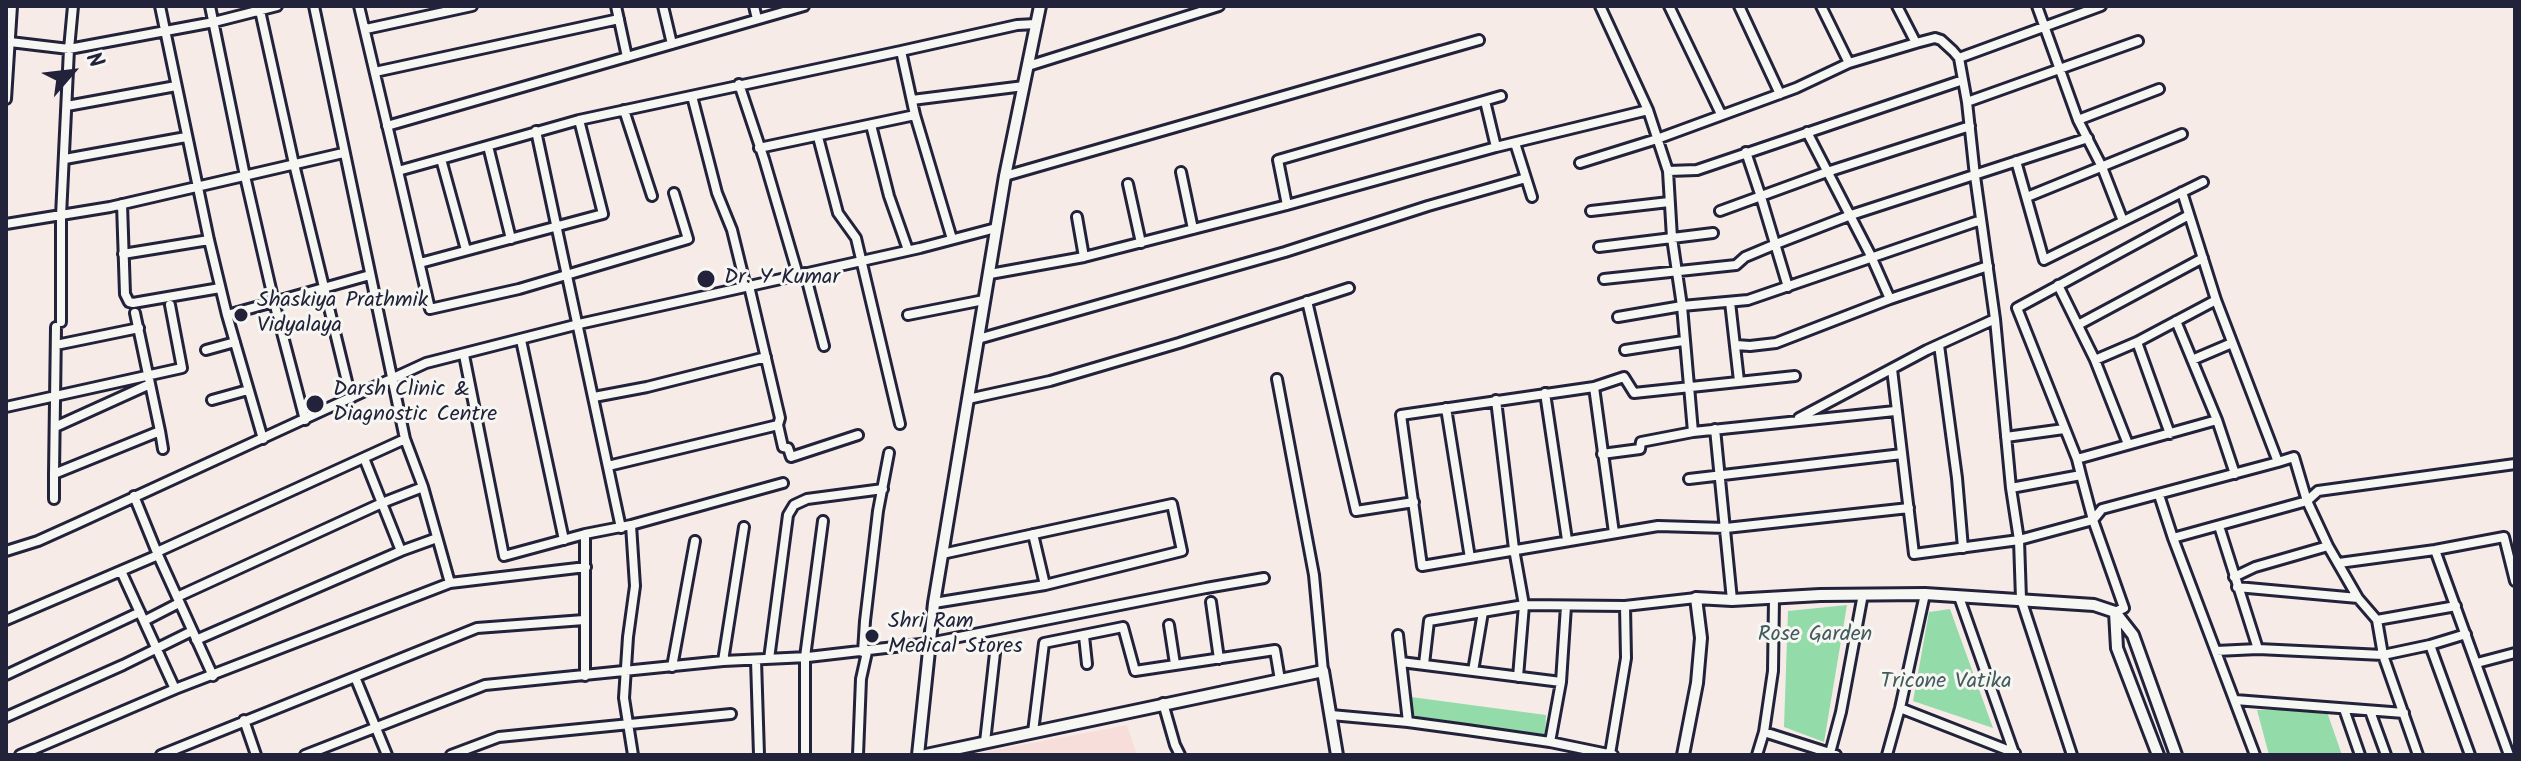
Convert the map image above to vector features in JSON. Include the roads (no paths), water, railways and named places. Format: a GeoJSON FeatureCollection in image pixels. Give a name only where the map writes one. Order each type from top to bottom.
{"type":"FeatureCollection","features":[{"type":"Feature","properties":{"kind":"street"},"geometry":{"type":"LineString","coordinates":[[6,99],[12,6]]}},
{"type":"Feature","properties":{"kind":"street"},"geometry":{"type":"LineString","coordinates":[[54,499],[56,345],[73,6]]}},
{"type":"Feature","properties":{"kind":"street"},"geometry":{"type":"LineString","coordinates":[[160,6],[220,288],[263,439]]}},
{"type":"Feature","properties":{"kind":"street"},"geometry":{"type":"LineString","coordinates":[[210,6],[245,176],[305,420]]}},
{"type":"Feature","properties":{"kind":"street"},"geometry":{"type":"LineString","coordinates":[[10,42],[69,49],[214,22],[260,7],[277,6]]}},
{"type":"Feature","properties":{"kind":"street"},"geometry":{"type":"LineString","coordinates":[[314,6],[405,439],[423,487],[450,583]]}},
{"type":"Feature","properties":{"kind":"street"},"geometry":{"type":"LineString","coordinates":[[359,6],[430,309],[519,289],[688,239],[674,193]]}},
{"type":"Feature","properties":{"kind":"street"},"geometry":{"type":"LineString","coordinates":[[366,29],[472,6]]}},
{"type":"Feature","properties":{"kind":"street"},"geometry":{"type":"LineString","coordinates":[[616,6],[627,57]]}},
{"type":"Feature","properties":{"kind":"street"},"geometry":{"type":"LineString","coordinates":[[663,6],[672,44]]}},
{"type":"Feature","properties":{"kind":"street"},"geometry":{"type":"LineString","coordinates":[[754,6],[757,19]]}},
{"type":"Feature","properties":{"kind":"street"},"geometry":{"type":"LineString","coordinates":[[387,126],[803,6]]}},
{"type":"Feature","properties":{"kind":"street"},"geometry":{"type":"LineString","coordinates":[[918,755],[934,603],[1005,176],[1040,6]]}},
{"type":"Feature","properties":{"kind":"street"},"geometry":{"type":"LineString","coordinates":[[1028,66],[1219,6]]}},
{"type":"Feature","properties":{"kind":"street"},"geometry":{"type":"LineString","coordinates":[[1600,6],[1648,110],[1668,171],[1672,238],[1682,306],[1693,432]]}},
{"type":"Feature","properties":{"kind":"street"},"geometry":{"type":"LineString","coordinates":[[1669,6],[1721,114]]}},
{"type":"Feature","properties":{"kind":"street"},"geometry":{"type":"LineString","coordinates":[[1739,6],[1780,94]]}},
{"type":"Feature","properties":{"kind":"street"},"geometry":{"type":"LineString","coordinates":[[1821,6],[1849,63]]}},
{"type":"Feature","properties":{"kind":"street"},"geometry":{"type":"LineString","coordinates":[[1897,6],[1916,43]]}},
{"type":"Feature","properties":{"kind":"street"},"geometry":{"type":"LineString","coordinates":[[2037,6],[2078,120],[2102,167],[2123,221]]}},
{"type":"Feature","properties":{"kind":"street"},"geometry":{"type":"LineString","coordinates":[[1959,58],[2101,6]]}},
{"type":"Feature","properties":{"kind":"street"},"geometry":{"type":"LineString","coordinates":[[260,7],[294,164],[351,398]]}},
{"type":"Feature","properties":{"kind":"street"},"geometry":{"type":"LineString","coordinates":[[375,72],[619,19]]}},
{"type":"Feature","properties":{"kind":"street"},"geometry":{"type":"LineString","coordinates":[[398,171],[579,120],[1017,25],[1036,24]]}},
{"type":"Feature","properties":{"kind":"street"},"geometry":{"type":"LineString","coordinates":[[1580,163],[1657,139],[1780,94],[1849,63],[1916,43],[1935,38],[1941,40],[1959,58],[1995,319],[2019,540],[2021,599],[2072,755]]}},
{"type":"Feature","properties":{"kind":"street"},"geometry":{"type":"LineString","coordinates":[[1005,176],[1479,40]]}},
{"type":"Feature","properties":{"kind":"street"},"geometry":{"type":"LineString","coordinates":[[1967,102],[2138,41]]}},
{"type":"Feature","properties":{"kind":"street"},"geometry":{"type":"LineString","coordinates":[[901,51],[915,115],[952,239]]}},
{"type":"Feature","properties":{"kind":"street"},"geometry":{"type":"LineString","coordinates":[[1668,171],[1697,170],[1963,80]]}},
{"type":"Feature","properties":{"kind":"street"},"geometry":{"type":"LineString","coordinates":[[739,84],[824,346]]}},
{"type":"Feature","properties":{"kind":"street"},"geometry":{"type":"LineString","coordinates":[[67,106],[176,86]]}},
{"type":"Feature","properties":{"kind":"street"},"geometry":{"type":"LineString","coordinates":[[912,100],[1024,86]]}},
{"type":"Feature","properties":{"kind":"street"},"geometry":{"type":"LineString","coordinates":[[2078,120],[2159,89]]}},
{"type":"Feature","properties":{"kind":"street"},"geometry":{"type":"LineString","coordinates":[[692,96],[717,193],[732,230],[748,287],[780,418],[778,425],[783,447],[788,448],[791,457],[858,435]]}},
{"type":"Feature","properties":{"kind":"street"},"geometry":{"type":"LineString","coordinates":[[1287,205],[1278,160],[1501,96]]}},
{"type":"Feature","properties":{"kind":"street"},"geometry":{"type":"LineString","coordinates":[[1485,101],[1496,147]]}},
{"type":"Feature","properties":{"kind":"street"},"geometry":{"type":"LineString","coordinates":[[624,110],[652,196]]}},
{"type":"Feature","properties":{"kind":"street"},"geometry":{"type":"LineString","coordinates":[[990,274],[1141,243],[1496,147],[1648,110]]}},
{"type":"Feature","properties":{"kind":"street"},"geometry":{"type":"LineString","coordinates":[[759,148],[915,115]]}},
{"type":"Feature","properties":{"kind":"street"},"geometry":{"type":"LineString","coordinates":[[420,263],[603,214],[579,120]]}},
{"type":"Feature","properties":{"kind":"street"},"geometry":{"type":"LineString","coordinates":[[871,125],[889,196],[908,250]]}},
{"type":"Feature","properties":{"kind":"street"},"geometry":{"type":"LineString","coordinates":[[1720,211],[1827,172],[1970,126]]}},
{"type":"Feature","properties":{"kind":"street"},"geometry":{"type":"LineString","coordinates":[[536,131],[608,466],[626,527],[635,586],[624,698],[633,755]]}},
{"type":"Feature","properties":{"kind":"street"},"geometry":{"type":"LineString","coordinates":[[1807,132],[1851,215],[1890,299]]}},
{"type":"Feature","properties":{"kind":"street"},"geometry":{"type":"LineString","coordinates":[[2027,197],[2182,134]]}},
{"type":"Feature","properties":{"kind":"street"},"geometry":{"type":"LineString","coordinates":[[65,159],[186,137]]}},
{"type":"Feature","properties":{"kind":"street"},"geometry":{"type":"LineString","coordinates":[[818,137],[838,213],[854,233],[900,424]]}},
{"type":"Feature","properties":{"kind":"street"},"geometry":{"type":"LineString","coordinates":[[1604,279],[1736,265],[1745,257],[1851,215],[2088,138]]}},
{"type":"Feature","properties":{"kind":"street"},"geometry":{"type":"LineString","coordinates":[[1515,143],[1532,197]]}},
{"type":"Feature","properties":{"kind":"street"},"geometry":{"type":"LineString","coordinates":[[488,146],[511,239]]}},
{"type":"Feature","properties":{"kind":"street"},"geometry":{"type":"LineString","coordinates":[[1746,152],[1788,287]]}},
{"type":"Feature","properties":{"kind":"street"},"geometry":{"type":"LineString","coordinates":[[6,224],[198,188],[343,153]]}},
{"type":"Feature","properties":{"kind":"street"},"geometry":{"type":"LineString","coordinates":[[441,159],[466,250]]}},
{"type":"Feature","properties":{"kind":"street"},"geometry":{"type":"LineString","coordinates":[[2016,161],[2044,260],[2203,182]]}},
{"type":"Feature","properties":{"kind":"street"},"geometry":{"type":"LineString","coordinates":[[1181,172],[1193,229]]}},
{"type":"Feature","properties":{"kind":"street"},"geometry":{"type":"LineString","coordinates":[[978,339],[1285,252],[1526,178]]}},
{"type":"Feature","properties":{"kind":"street"},"geometry":{"type":"LineString","coordinates":[[1128,184],[1141,243]]}},
{"type":"Feature","properties":{"kind":"street"},"geometry":{"type":"LineString","coordinates":[[2182,192],[2216,300],[2278,462]]}},
{"type":"Feature","properties":{"kind":"street"},"geometry":{"type":"LineString","coordinates":[[1591,211],[1669,202]]}},
{"type":"Feature","properties":{"kind":"street"},"geometry":{"type":"LineString","coordinates":[[122,204],[126,298],[133,303],[220,288]]}},
{"type":"Feature","properties":{"kind":"street"},"geometry":{"type":"LineString","coordinates":[[2115,612],[2124,608],[2093,520],[2077,459],[2017,308],[2189,215]]}},
{"type":"Feature","properties":{"kind":"street"},"geometry":{"type":"LineString","coordinates":[[1077,217],[1084,257]]}},
{"type":"Feature","properties":{"kind":"street"},"geometry":{"type":"LineString","coordinates":[[1618,317],[1682,306],[1748,300],[1981,220]]}},
{"type":"Feature","properties":{"kind":"street"},"geometry":{"type":"LineString","coordinates":[[6,551],[38,541],[426,363],[579,324],[996,228]]}},
{"type":"Feature","properties":{"kind":"street"},"geometry":{"type":"LineString","coordinates":[[1599,247],[1713,233]]}},
{"type":"Feature","properties":{"kind":"street"},"geometry":{"type":"LineString","coordinates":[[123,254],[209,240]]}},
{"type":"Feature","properties":{"kind":"street"},"geometry":{"type":"LineString","coordinates":[[2078,325],[2203,258]]}},
{"type":"Feature","properties":{"kind":"street"},"geometry":{"type":"LineString","coordinates":[[1736,345],[1776,343],[1890,299],[1988,266]]}},
{"type":"Feature","properties":{"kind":"street"},"geometry":{"type":"LineString","coordinates":[[227,315],[370,275]]}},
{"type":"Feature","properties":{"kind":"street"},"geometry":{"type":"LineString","coordinates":[[2058,285],[2095,360],[2128,444]]}},
{"type":"Feature","properties":{"kind":"street"},"geometry":{"type":"LineString","coordinates":[[968,399],[1050,381],[1349,288]]}},
{"type":"Feature","properties":{"kind":"street"},"geometry":{"type":"LineString","coordinates":[[908,315],[984,300]]}},
{"type":"Feature","properties":{"kind":"street"},"geometry":{"type":"LineString","coordinates":[[2095,360],[2137,342],[2216,300]]}},
{"type":"Feature","properties":{"kind":"street"},"geometry":{"type":"LineString","coordinates":[[1307,301],[1356,511],[1414,502]]}},
{"type":"Feature","properties":{"kind":"street"},"geometry":{"type":"LineString","coordinates":[[1730,302],[1739,381]]}},
{"type":"Feature","properties":{"kind":"street"},"geometry":{"type":"LineString","coordinates":[[55,427],[149,380],[182,368],[170,305]]}},
{"type":"Feature","properties":{"kind":"street"},"geometry":{"type":"LineString","coordinates":[[135,313],[163,449]]}},
{"type":"Feature","properties":{"kind":"street"},"geometry":{"type":"LineString","coordinates":[[1796,420],[1995,319]]}},
{"type":"Feature","properties":{"kind":"street"},"geometry":{"type":"LineString","coordinates":[[2176,321],[2217,420],[2235,474]]}},
{"type":"Feature","properties":{"kind":"street"},"geometry":{"type":"LineString","coordinates":[[56,345],[139,328]]}},
{"type":"Feature","properties":{"kind":"street"},"geometry":{"type":"LineString","coordinates":[[521,340],[564,540]]}},
{"type":"Feature","properties":{"kind":"street"},"geometry":{"type":"LineString","coordinates":[[1625,350],[1683,341]]}},
{"type":"Feature","properties":{"kind":"street"},"geometry":{"type":"LineString","coordinates":[[206,350],[235,342]]}},
{"type":"Feature","properties":{"kind":"street"},"geometry":{"type":"LineString","coordinates":[[2137,342],[2170,434]]}},
{"type":"Feature","properties":{"kind":"street"},"geometry":{"type":"LineString","coordinates":[[2192,360],[2232,343]]}},
{"type":"Feature","properties":{"kind":"street"},"geometry":{"type":"LineString","coordinates":[[1939,345],[1963,548]]}},
{"type":"Feature","properties":{"kind":"street"},"geometry":{"type":"LineString","coordinates":[[464,355],[504,556],[585,534],[626,527],[783,483]]}},
{"type":"Feature","properties":{"kind":"street"},"geometry":{"type":"LineString","coordinates":[[594,397],[766,357]]}},
{"type":"Feature","properties":{"kind":"street"},"geometry":{"type":"LineString","coordinates":[[1892,369],[1914,554],[2019,540],[2093,520],[2102,509],[2294,457],[2307,501],[2328,546],[2358,598],[2377,620],[2383,655],[2418,755]]}},
{"type":"Feature","properties":{"kind":"street"},"geometry":{"type":"LineString","coordinates":[[1795,376],[1634,393],[1624,377],[1594,387],[1401,415],[1422,566],[1658,526],[1726,528],[1909,508]]}},
{"type":"Feature","properties":{"kind":"street"},"geometry":{"type":"LineString","coordinates":[[1277,379],[1314,575],[1323,671],[1337,755]]}},
{"type":"Feature","properties":{"kind":"street"},"geometry":{"type":"LineString","coordinates":[[6,407],[149,380]]}},
{"type":"Feature","properties":{"kind":"street"},"geometry":{"type":"LineString","coordinates":[[1594,387],[1614,533]]}},
{"type":"Feature","properties":{"kind":"street"},"geometry":{"type":"LineString","coordinates":[[212,400],[248,390]]}},
{"type":"Feature","properties":{"kind":"street"},"geometry":{"type":"LineString","coordinates":[[1545,393],[1567,540]]}},
{"type":"Feature","properties":{"kind":"street"},"geometry":{"type":"LineString","coordinates":[[1496,400],[1524,605],[1518,677]]}},
{"type":"Feature","properties":{"kind":"street"},"geometry":{"type":"LineString","coordinates":[[1446,408],[1470,558]]}},
{"type":"Feature","properties":{"kind":"street"},"geometry":{"type":"LineString","coordinates":[[1602,454],[1640,449],[1641,442],[1693,432],[1895,411]]}},
{"type":"Feature","properties":{"kind":"street"},"geometry":{"type":"LineString","coordinates":[[2077,459],[2217,420]]}},
{"type":"Feature","properties":{"kind":"street"},"geometry":{"type":"LineString","coordinates":[[608,466],[778,425]]}},
{"type":"Feature","properties":{"kind":"street"},"geometry":{"type":"LineString","coordinates":[[1715,429],[1732,600]]}},
{"type":"Feature","properties":{"kind":"street"},"geometry":{"type":"LineString","coordinates":[[2006,437],[2064,429]]}},
{"type":"Feature","properties":{"kind":"street"},"geometry":{"type":"LineString","coordinates":[[54,474],[160,431]]}},
{"type":"Feature","properties":{"kind":"street"},"geometry":{"type":"LineString","coordinates":[[6,620],[121,571],[405,439]]}},
{"type":"Feature","properties":{"kind":"street"},"geometry":{"type":"LineString","coordinates":[[858,755],[865,621],[889,453]]}},
{"type":"Feature","properties":{"kind":"street"},"geometry":{"type":"LineString","coordinates":[[1689,479],[1902,454]]}},
{"type":"Feature","properties":{"kind":"street"},"geometry":{"type":"LineString","coordinates":[[364,458],[401,551]]}},
{"type":"Feature","properties":{"kind":"street"},"geometry":{"type":"LineString","coordinates":[[2173,538],[2307,501],[2318,491],[2515,464]]}},
{"type":"Feature","properties":{"kind":"street"},"geometry":{"type":"LineString","coordinates":[[2011,488],[2081,475]]}},
{"type":"Feature","properties":{"kind":"street"},"geometry":{"type":"LineString","coordinates":[[6,675],[423,487]]}},
{"type":"Feature","properties":{"kind":"street"},"geometry":{"type":"LineString","coordinates":[[769,659],[788,515],[794,505],[807,499],[883,489]]}},
{"type":"Feature","properties":{"kind":"street"},"geometry":{"type":"LineString","coordinates":[[2159,495],[2255,755]]}},
{"type":"Feature","properties":{"kind":"street"},"geometry":{"type":"LineString","coordinates":[[134,496],[213,676]]}},
{"type":"Feature","properties":{"kind":"street"},"geometry":{"type":"LineString","coordinates":[[934,603],[1045,585],[1182,551],[1172,504],[942,554]]}},
{"type":"Feature","properties":{"kind":"street"},"geometry":{"type":"LineString","coordinates":[[805,755],[805,657],[823,521]]}},
{"type":"Feature","properties":{"kind":"street"},"geometry":{"type":"LineString","coordinates":[[2219,526],[2258,649]]}},
{"type":"Feature","properties":{"kind":"street"},"geometry":{"type":"LineString","coordinates":[[723,661],[744,527]]}},
{"type":"Feature","properties":{"kind":"street"},"geometry":{"type":"LineString","coordinates":[[585,534],[585,676]]}},
{"type":"Feature","properties":{"kind":"street"},"geometry":{"type":"LineString","coordinates":[[1033,534],[1045,585]]}},
{"type":"Feature","properties":{"kind":"street"},"geometry":{"type":"LineString","coordinates":[[2339,563],[2504,537],[2515,581]]}},
{"type":"Feature","properties":{"kind":"street"},"geometry":{"type":"LineString","coordinates":[[196,640],[437,538]]}},
{"type":"Feature","properties":{"kind":"street"},"geometry":{"type":"LineString","coordinates":[[672,667],[695,541]]}},
{"type":"Feature","properties":{"kind":"street"},"geometry":{"type":"LineString","coordinates":[[2234,577],[2255,567],[2328,546]]}},
{"type":"Feature","properties":{"kind":"street"},"geometry":{"type":"LineString","coordinates":[[2435,550],[2509,755]]}},
{"type":"Feature","properties":{"kind":"street"},"geometry":{"type":"LineString","coordinates":[[20,755],[175,689],[450,583],[586,567]]}},
{"type":"Feature","properties":{"kind":"street"},"geometry":{"type":"LineString","coordinates":[[121,571],[175,689]]}},
{"type":"Feature","properties":{"kind":"street"},"geometry":{"type":"LineString","coordinates":[[305,755],[485,685],[723,661],[865,652],[929,643],[1264,578]]}},
{"type":"Feature","properties":{"kind":"street"},"geometry":{"type":"LineString","coordinates":[[2237,587],[2358,598]]}},
{"type":"Feature","properties":{"kind":"street"},"geometry":{"type":"LineString","coordinates":[[1764,732],[1833,754],[1863,594]]}},
{"type":"Feature","properties":{"kind":"street"},"geometry":{"type":"LineString","coordinates":[[1424,664],[1429,621],[1524,605],[1625,606],[1696,598],[1732,600],[1925,594],[2094,605],[2115,612],[2133,635],[2176,755]]}},
{"type":"Feature","properties":{"kind":"street"},"geometry":{"type":"LineString","coordinates":[[1887,755],[1925,594]]}},
{"type":"Feature","properties":{"kind":"street"},"geometry":{"type":"LineString","coordinates":[[1959,597],[2016,754]]}},
{"type":"Feature","properties":{"kind":"street"},"geometry":{"type":"LineString","coordinates":[[1683,755],[1701,638],[1696,598]]}},
{"type":"Feature","properties":{"kind":"street"},"geometry":{"type":"LineString","coordinates":[[1757,755],[1764,732],[1773,671],[1774,598]]}},
{"type":"Feature","properties":{"kind":"street"},"geometry":{"type":"LineString","coordinates":[[1211,602],[1219,659]]}},
{"type":"Feature","properties":{"kind":"street"},"geometry":{"type":"LineString","coordinates":[[1550,742],[1561,682],[1566,606]]}},
{"type":"Feature","properties":{"kind":"street"},"geometry":{"type":"LineString","coordinates":[[1331,715],[1408,722],[1550,742],[1611,755],[1626,658],[1625,606]]}},
{"type":"Feature","properties":{"kind":"street"},"geometry":{"type":"LineString","coordinates":[[2377,620],[2456,606]]}},
{"type":"Feature","properties":{"kind":"street"},"geometry":{"type":"LineString","coordinates":[[1473,671],[1483,612]]}},
{"type":"Feature","properties":{"kind":"street"},"geometry":{"type":"LineString","coordinates":[[2115,612],[2117,648],[2158,755]]}},
{"type":"Feature","properties":{"kind":"street"},"geometry":{"type":"LineString","coordinates":[[161,755],[477,628],[584,620]]}},
{"type":"Feature","properties":{"kind":"street"},"geometry":{"type":"LineString","coordinates":[[1169,625],[1175,664]]}},
{"type":"Feature","properties":{"kind":"street"},"geometry":{"type":"LineString","coordinates":[[1033,732],[1044,643],[1123,627],[1135,671],[1275,650],[1280,680]]}},
{"type":"Feature","properties":{"kind":"street"},"geometry":{"type":"LineString","coordinates":[[6,717],[192,631]]}},
{"type":"Feature","properties":{"kind":"street"},"geometry":{"type":"LineString","coordinates":[[2216,651],[2258,649],[2383,655],[2466,634]]}},
{"type":"Feature","properties":{"kind":"street"},"geometry":{"type":"LineString","coordinates":[[1398,635],[1408,722]]}},
{"type":"Feature","properties":{"kind":"street"},"geometry":{"type":"LineString","coordinates":[[1084,636],[1087,664]]}},
{"type":"Feature","properties":{"kind":"street"},"geometry":{"type":"LineString","coordinates":[[2430,645],[2470,755]]}},
{"type":"Feature","properties":{"kind":"street"},"geometry":{"type":"LineString","coordinates":[[985,742],[995,653]]}},
{"type":"Feature","properties":{"kind":"street"},"geometry":{"type":"LineString","coordinates":[[2477,663],[2515,653]]}},
{"type":"Feature","properties":{"kind":"street"},"geometry":{"type":"LineString","coordinates":[[756,660],[759,755]]}},
{"type":"Feature","properties":{"kind":"street"},"geometry":{"type":"LineString","coordinates":[[1401,662],[1561,682]]}},
{"type":"Feature","properties":{"kind":"street"},"geometry":{"type":"LineString","coordinates":[[926,755],[1323,671]]}},
{"type":"Feature","properties":{"kind":"street"},"geometry":{"type":"LineString","coordinates":[[355,677],[387,755]]}},
{"type":"Feature","properties":{"kind":"street"},"geometry":{"type":"LineString","coordinates":[[2235,700],[2404,713]]}},
{"type":"Feature","properties":{"kind":"street"},"geometry":{"type":"LineString","coordinates":[[1163,703],[1180,755]]}},
{"type":"Feature","properties":{"kind":"street"},"geometry":{"type":"LineString","coordinates":[[1900,708],[2016,754]]}},
{"type":"Feature","properties":{"kind":"street"},"geometry":{"type":"LineString","coordinates":[[2344,709],[2360,755]]}},
{"type":"Feature","properties":{"kind":"street"},"geometry":{"type":"LineString","coordinates":[[2370,711],[2386,755]]}},
{"type":"Feature","properties":{"kind":"street"},"geometry":{"type":"LineString","coordinates":[[451,755],[499,737],[731,714]]}},
{"type":"Feature","properties":{"kind":"street"},"geometry":{"type":"LineString","coordinates":[[244,720],[256,755]]}},
{"type":"Feature","properties":{"kind":"place","name":"Dr. Y Kumar"},"geometry":{"type":"Point","coordinates":[706,279]}},
{"type":"Feature","properties":{"kind":"place","name":"Shaskiya Prathmik Vidyalaya"},"geometry":{"type":"Point","coordinates":[241,315]}},
{"type":"Feature","properties":{"kind":"place","name":"Darsh Clinic & Diagnostic Centre"},"geometry":{"type":"Point","coordinates":[315,404]}},
{"type":"Feature","properties":{"kind":"place","name":"Shri Ram Medical Stores"},"geometry":{"type":"Point","coordinates":[872,636]}},
{"type":"Feature","properties":{"kind":"park label","name":"Rose Garden"},"geometry":{"type":"Point","coordinates":[1815,636]}},
{"type":"Feature","properties":{"kind":"park label","name":"Tricone Vatika"},"geometry":{"type":"Point","coordinates":[1946,683]}}]}
